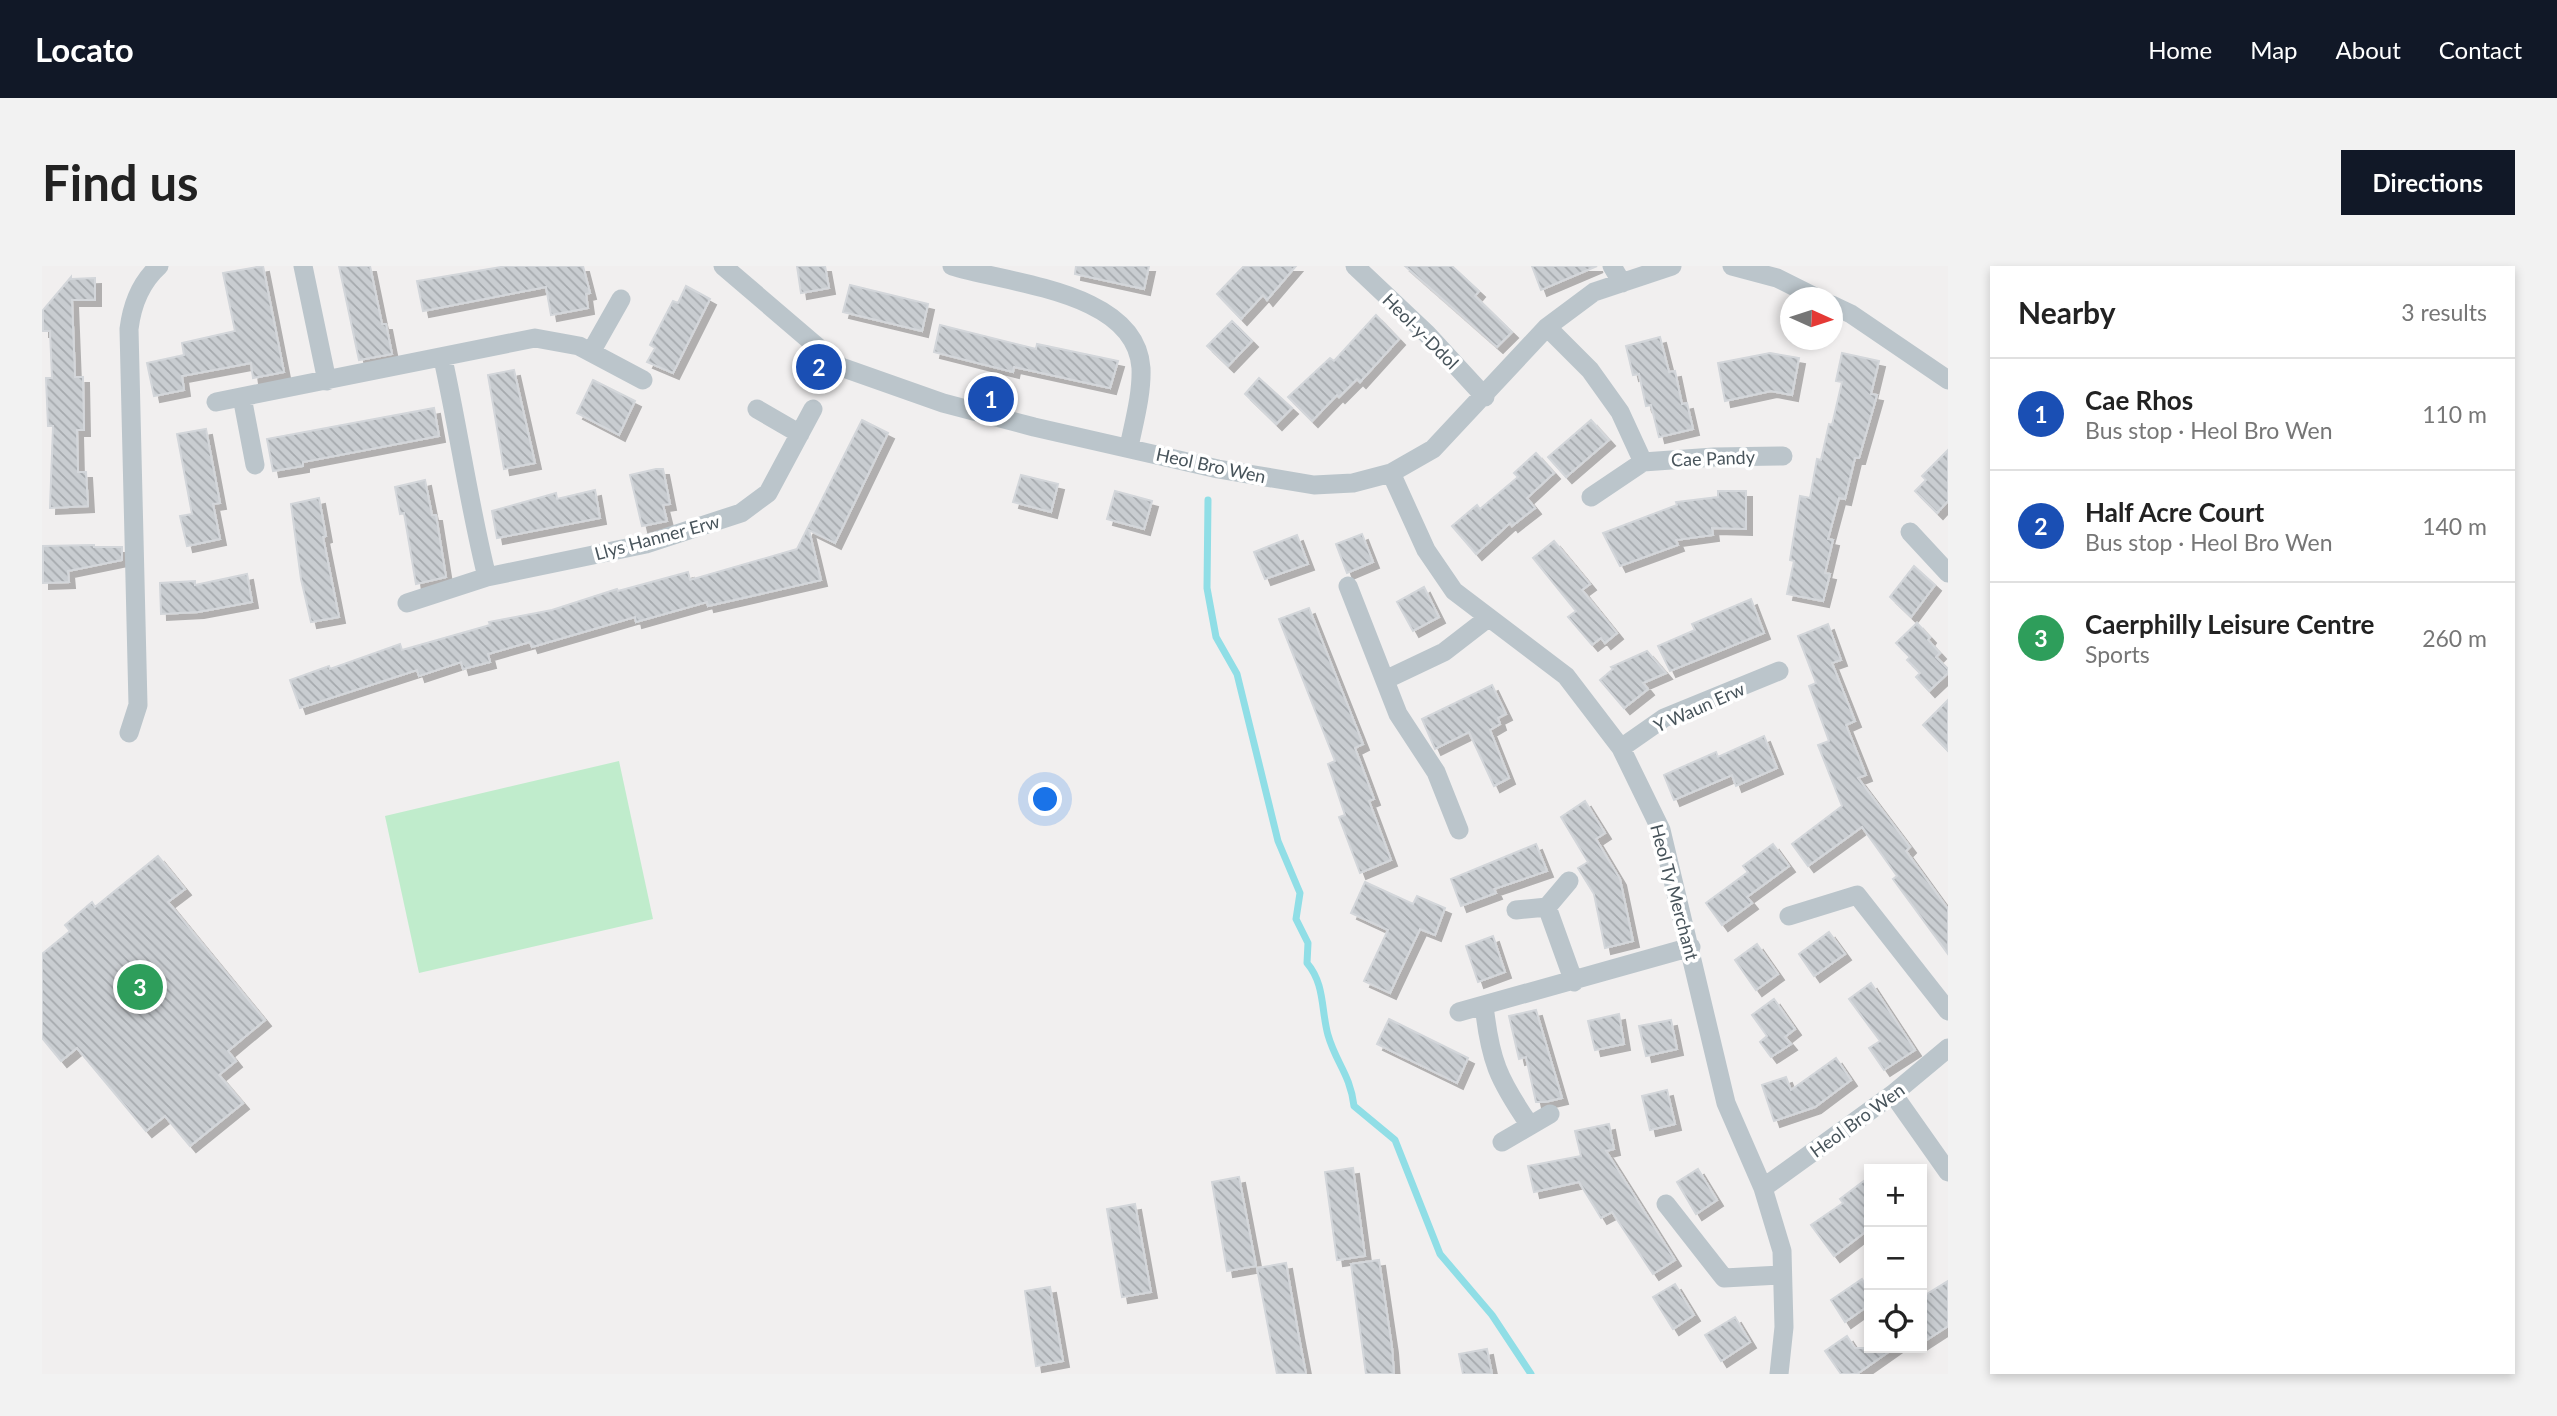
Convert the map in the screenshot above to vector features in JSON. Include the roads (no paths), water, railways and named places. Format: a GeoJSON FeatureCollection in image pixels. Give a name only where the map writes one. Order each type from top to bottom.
{"type":"FeatureCollection","features":[{"type":"Feature","properties":{"kind":"street"},"geometry":{"type":"LineString","coordinates":[[303,266],[327,381]]}},
{"type":"Feature","properties":{"kind":"street","name":"Heol Bro Wen"},"geometry":{"type":"LineString","coordinates":[[723,266],[841,367],[943,403],[1218,469],[1314,485],[1353,483],[1391,473],[1433,449],[1485,397],[1547,327],[1617,274],[1672,266]]}},
{"type":"Feature","properties":{"kind":"street"},"geometry":{"type":"LineString","coordinates":[[952,266],[983,271],[1082,301],[1122,324],[1134,342],[1141,366],[1129,447]]}},
{"type":"Feature","properties":{"kind":"street","name":"Heol-y-Ddol"},"geometry":{"type":"LineString","coordinates":[[1356,266],[1427,334],[1485,397]]}},
{"type":"Feature","properties":{"kind":"street"},"geometry":{"type":"LineString","coordinates":[[1732,266],[1777,278],[1795,287]]}},
{"type":"Feature","properties":{"kind":"street"},"geometry":{"type":"LineString","coordinates":[[129,733],[138,705],[129,329],[135,299],[146,270]]}},
{"type":"Feature","properties":{"kind":"street"},"geometry":{"type":"LineString","coordinates":[[591,352],[621,299]]}},
{"type":"Feature","properties":{"kind":"street"},"geometry":{"type":"LineString","coordinates":[[1843,310],[1948,380]]}},
{"type":"Feature","properties":{"kind":"street"},"geometry":{"type":"LineString","coordinates":[[1547,327],[1590,370],[1620,412],[1643,462]]}},
{"type":"Feature","properties":{"kind":"street"},"geometry":{"type":"LineString","coordinates":[[216,402],[443,359],[535,338],[579,345],[643,380]]}},
{"type":"Feature","properties":{"kind":"street"},"geometry":{"type":"LineString","coordinates":[[443,359],[456,418],[473,523],[487,578]]}},
{"type":"Feature","properties":{"kind":"street"},"geometry":{"type":"LineString","coordinates":[[242,397],[255,465]]}},
{"type":"Feature","properties":{"kind":"street"},"geometry":{"type":"LineString","coordinates":[[757,409],[800,434]]}},
{"type":"Feature","properties":{"kind":"street","name":"Llys Hanner Erw"},"geometry":{"type":"LineString","coordinates":[[407,603],[487,578],[646,544],[741,513],[768,493],[813,409]]}},
{"type":"Feature","properties":{"kind":"street","name":"Cae Pandy"},"geometry":{"type":"LineString","coordinates":[[1591,497],[1643,462],[1783,456]]}},
{"type":"Feature","properties":{"kind":"street","name":"Heol Ty Merchant"},"geometry":{"type":"LineString","coordinates":[[1391,473],[1426,550],[1454,590],[1566,676],[1621,748],[1661,830],[1726,1103],[1763,1188]]}},
{"type":"Feature","properties":{"kind":"street"},"geometry":{"type":"LineString","coordinates":[[1910,532],[1948,573]]}},
{"type":"Feature","properties":{"kind":"street"},"geometry":{"type":"LineString","coordinates":[[1348,586],[1398,714],[1436,772],[1459,830]]}},
{"type":"Feature","properties":{"kind":"street"},"geometry":{"type":"LineString","coordinates":[[1385,680],[1444,652],[1488,618]]}},
{"type":"Feature","properties":{"kind":"street","name":"Y Waun Erw"},"geometry":{"type":"LineString","coordinates":[[1621,748],[1664,718],[1779,671]]}},
{"type":"Feature","properties":{"kind":"street"},"geometry":{"type":"LineString","coordinates":[[1517,910],[1547,907],[1569,881]]}},
{"type":"Feature","properties":{"kind":"street"},"geometry":{"type":"LineString","coordinates":[[1789,916],[1857,895],[1948,1011]]}},
{"type":"Feature","properties":{"kind":"street"},"geometry":{"type":"LineString","coordinates":[[1547,907],[1574,982]]}},
{"type":"Feature","properties":{"kind":"street"},"geometry":{"type":"LineString","coordinates":[[1460,1012],[1691,947]]}},
{"type":"Feature","properties":{"kind":"street"},"geometry":{"type":"LineString","coordinates":[[1485,1005],[1489,1051],[1506,1090],[1529,1124]]}},
{"type":"Feature","properties":{"kind":"street","name":"Heol Bro Wen"},"geometry":{"type":"LineString","coordinates":[[1763,1188],[1893,1094],[1948,1048]]}},
{"type":"Feature","properties":{"kind":"street"},"geometry":{"type":"LineString","coordinates":[[1893,1094],[1948,1172]]}},
{"type":"Feature","properties":{"kind":"street"},"geometry":{"type":"LineString","coordinates":[[1502,1142],[1550,1114]]}},
{"type":"Feature","properties":{"kind":"street"},"geometry":{"type":"LineString","coordinates":[[1763,1188],[1782,1251],[1784,1327],[1779,1374]]}},
{"type":"Feature","properties":{"kind":"street"},"geometry":{"type":"LineString","coordinates":[[1666,1204],[1724,1278],[1782,1275]]}},
{"type":"Feature","properties":{"kind":"waterway"},"geometry":{"type":"LineString","coordinates":[[1208,500],[1207,588],[1216,637],[1237,674],[1278,841],[1300,893],[1296,919],[1308,943],[1307,963],[1320,988],[1331,1045],[1349,1085],[1354,1106],[1395,1140],[1440,1254],[1492,1315],[1531,1374]]}},
{"type":"Feature","properties":{"kind":"place","name":"Half Acre Court"},"geometry":{"type":"Point","coordinates":[819,367]}},
{"type":"Feature","properties":{"kind":"place","name":"Cae Rhos"},"geometry":{"type":"Point","coordinates":[991,399]}},
{"type":"Feature","properties":{"kind":"place","name":"Caerphilly Leisure Centre"},"geometry":{"type":"Point","coordinates":[140,987]}}]}
